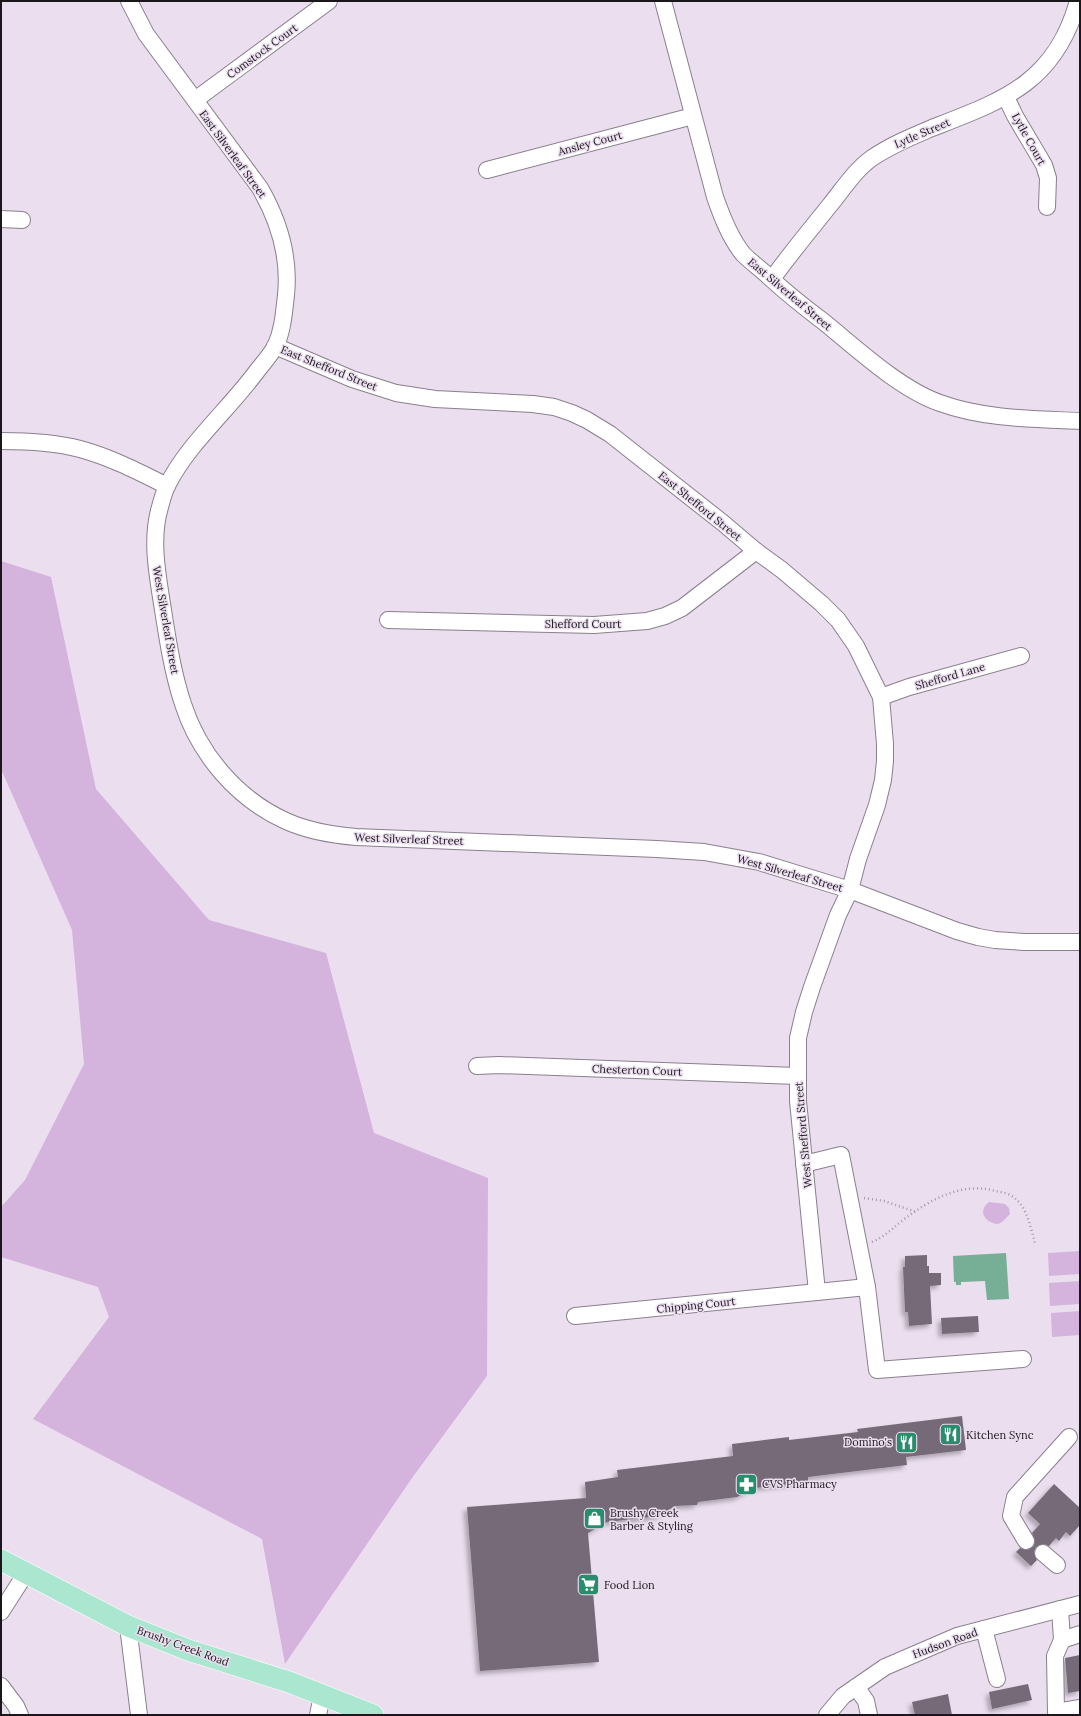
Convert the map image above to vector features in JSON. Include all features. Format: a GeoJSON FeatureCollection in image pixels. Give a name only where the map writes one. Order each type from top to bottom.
{"type":"FeatureCollection","features":[{"type":"Feature","properties":{"kind":"main road","name":"Brushy Creek Road"},"geometry":{"type":"LineString","coordinates":[[1,1560],[128,1626],[188,1650],[289,1682],[320,1705],[373,1715]]}},
{"type":"Feature","properties":{"kind":"street","name":"East Silverleaf Street"},"geometry":{"type":"LineString","coordinates":[[129,1],[146,34],[260,188],[272,208],[284,246],[288,278],[283,323],[275,346]]}},
{"type":"Feature","properties":{"kind":"street","name":"Comstock Court"},"geometry":{"type":"LineString","coordinates":[[195,100],[329,1]]}},
{"type":"Feature","properties":{"kind":"street","name":"East Silverleaf Street"},"geometry":{"type":"LineString","coordinates":[[663,1],[720,212],[734,242],[744,255],[885,371],[913,390],[938,403],[965,411],[998,416],[1080,421]]}},
{"type":"Feature","properties":{"kind":"street","name":"Lytle Street"},"geometry":{"type":"LineString","coordinates":[[772,279],[849,181],[870,159],[903,140],[984,108],[1006,97],[1030,80],[1044,66],[1057,49],[1068,30],[1078,1]]}},
{"type":"Feature","properties":{"kind":"street","name":"Lytle Court"},"geometry":{"type":"LineString","coordinates":[[1006,97],[1015,116],[1044,165],[1048,178],[1047,207]]}},
{"type":"Feature","properties":{"kind":"street","name":"Ansley Court"},"geometry":{"type":"LineString","coordinates":[[487,170],[693,116]]}},
{"type":"Feature","properties":{"kind":"street"},"geometry":{"type":"LineString","coordinates":[[1,219],[22,220]]}},
{"type":"Feature","properties":{"kind":"street","name":"West Silverleaf Street"},"geometry":{"type":"LineString","coordinates":[[275,346],[250,380],[180,462],[167,486],[159,510],[155,556],[165,626],[183,705],[204,749],[216,766],[243,793],[271,814],[317,832],[356,837],[704,852],[759,862],[850,890],[957,931],[978,937],[1025,942],[1080,942]]}},
{"type":"Feature","properties":{"kind":"street","name":"East Shefford Street"},"geometry":{"type":"LineString","coordinates":[[275,346],[352,379],[396,393],[435,399],[533,404],[554,407],[587,420],[610,434],[711,513],[822,604],[838,620],[856,646],[881,697],[885,744],[883,780],[877,806],[858,859],[850,890]]}},
{"type":"Feature","properties":{"kind":"street"},"geometry":{"type":"LineString","coordinates":[[1,440],[60,444],[80,448],[118,462],[167,486]]}},
{"type":"Feature","properties":{"kind":"street","name":"Shefford Court"},"geometry":{"type":"LineString","coordinates":[[388,620],[594,626],[647,621],[665,616],[682,608],[756,551]]}},
{"type":"Feature","properties":{"kind":"street","name":"Shefford Lane"},"geometry":{"type":"LineString","coordinates":[[881,697],[909,687],[1021,656]]}},
{"type":"Feature","properties":{"kind":"street","name":"West Shefford Street"},"geometry":{"type":"LineString","coordinates":[[817,1292],[798,1101],[798,1038],[804,1012],[838,915],[850,890]]}},
{"type":"Feature","properties":{"kind":"street","name":"Chesterton Court"},"geometry":{"type":"LineString","coordinates":[[477,1066],[499,1064],[798,1076]]}},
{"type":"Feature","properties":{"kind":"street"},"geometry":{"type":"LineString","coordinates":[[804,1164],[841,1155],[867,1287],[877,1370],[1023,1359]]}},
{"type":"Feature","properties":{"kind":"street"},"geometry":{"type":"LineString","coordinates":[[817,1292],[867,1287]]}},
{"type":"Feature","properties":{"kind":"street","name":"Chipping Court"},"geometry":{"type":"LineString","coordinates":[[575,1316],[817,1292]]}},
{"type":"Feature","properties":{"kind":"street"},"geometry":{"type":"LineString","coordinates":[[1026,1541],[1011,1516],[1015,1497],[1069,1437]]}},
{"type":"Feature","properties":{"kind":"street"},"geometry":{"type":"LineString","coordinates":[[1043,1553],[1057,1565]]}},
{"type":"Feature","properties":{"kind":"street"},"geometry":{"type":"LineString","coordinates":[[1,1612],[26,1573]]}},
{"type":"Feature","properties":{"kind":"street","name":"Hudson Road"},"geometry":{"type":"LineString","coordinates":[[827,1715],[843,1696],[885,1667],[957,1636],[1080,1604]]}},
{"type":"Feature","properties":{"kind":"street"},"geometry":{"type":"LineString","coordinates":[[1060,1608],[1062,1640],[1055,1656],[1056,1714],[1080,1708]]}},
{"type":"Feature","properties":{"kind":"street"},"geometry":{"type":"LineString","coordinates":[[128,1626],[139,1715]]}},
{"type":"Feature","properties":{"kind":"street"},"geometry":{"type":"LineString","coordinates":[[984,1629],[997,1679]]}},
{"type":"Feature","properties":{"kind":"street"},"geometry":{"type":"LineString","coordinates":[[1062,1640],[1080,1634]]}},
{"type":"Feature","properties":{"kind":"street"},"geometry":{"type":"LineString","coordinates":[[1,1686],[16,1706],[20,1715]]}},
{"type":"Feature","properties":{"kind":"street"},"geometry":{"type":"LineString","coordinates":[[856,1687],[866,1701],[869,1715]]}},
{"type":"Feature","properties":{"kind":"path"},"geometry":{"type":"LineString","coordinates":[[860,1247],[884,1237],[916,1212],[940,1197],[960,1189],[980,1187],[1010,1195],[1020,1203],[1028,1218],[1035,1243]]}},
{"type":"Feature","properties":{"kind":"path"},"geometry":{"type":"LineString","coordinates":[[849,1196],[884,1200],[916,1212]]}},
{"type":"Feature","properties":{"kind":"shaded area"},"geometry":{"type":"Polygon","coordinates":[[[1,561],[51,577],[96,789],[209,920],[326,953],[374,1133],[488,1178],[487,1376],[412,1478],[285,1664],[262,1539],[33,1419],[109,1317],[98,1287],[1,1257],[1,1207],[25,1180],[84,1064],[72,930],[1,769],[1,561]]]}},
{"type":"Feature","properties":{"kind":"shaded area"},"geometry":{"type":"Polygon","coordinates":[[[989,1202],[1005,1204],[1009,1208],[1010,1214],[998,1224],[989,1221],[983,1213],[985,1205],[989,1202]]]}},
{"type":"Feature","properties":{"kind":"shaded area"},"geometry":{"type":"Polygon","coordinates":[[[1080,1251],[1080,1274],[1049,1276],[1048,1253],[1080,1251]]]}},
{"type":"Feature","properties":{"kind":"shaded area"},"geometry":{"type":"Polygon","coordinates":[[[1006,1253],[1009,1299],[987,1300],[985,1281],[961,1282],[961,1285],[956,1285],[956,1282],[954,1282],[953,1256],[1006,1253]]]}},
{"type":"Feature","properties":{"kind":"shaded area"},"geometry":{"type":"Polygon","coordinates":[[[1080,1281],[1080,1304],[1050,1306],[1049,1283],[1080,1281]]]}},
{"type":"Feature","properties":{"kind":"shaded area"},"geometry":{"type":"Polygon","coordinates":[[[1080,1311],[1080,1335],[1052,1337],[1051,1313],[1080,1311]]]}},
{"type":"Feature","properties":{"kind":"building"},"geometry":{"type":"Polygon","coordinates":[[[927,1255],[927,1266],[929,1266],[929,1273],[941,1273],[941,1285],[930,1286],[932,1324],[909,1326],[908,1312],[905,1312],[903,1267],[905,1267],[905,1256],[927,1255]]]}},
{"type":"Feature","properties":{"kind":"building"},"geometry":{"type":"Polygon","coordinates":[[[978,1316],[979,1332],[942,1334],[941,1318],[978,1316]]]}},
{"type":"Feature","properties":{"kind":"building"},"geometry":{"type":"Polygon","coordinates":[[[962,1416],[966,1450],[906,1457],[907,1465],[808,1477],[808,1482],[754,1488],[737,1497],[698,1502],[697,1505],[675,1506],[659,1516],[607,1522],[588,1533],[599,1662],[480,1671],[467,1507],[586,1498],[585,1482],[618,1477],[617,1470],[733,1456],[732,1444],[789,1437],[789,1440],[858,1432],[857,1429],[962,1416]]]}},
{"type":"Feature","properties":{"kind":"building"},"geometry":{"type":"Polygon","coordinates":[[[1054,1484],[1080,1508],[1080,1525],[1070,1536],[1066,1532],[1059,1541],[1056,1538],[1049,1546],[1044,1544],[1036,1547],[1034,1552],[1037,1560],[1031,1566],[1016,1552],[1020,1548],[1027,1550],[1034,1546],[1035,1540],[1032,1533],[1040,1524],[1028,1513],[1054,1484]]]}},
{"type":"Feature","properties":{"kind":"building"},"geometry":{"type":"Polygon","coordinates":[[[1080,1655],[1080,1691],[1068,1693],[1065,1658],[1080,1655]]]}},
{"type":"Feature","properties":{"kind":"building"},"geometry":{"type":"Polygon","coordinates":[[[1028,1684],[1032,1700],[992,1709],[989,1692],[1028,1684]]]}},
{"type":"Feature","properties":{"kind":"building"},"geometry":{"type":"Polygon","coordinates":[[[948,1694],[952,1715],[915,1715],[912,1702],[948,1694]]]}},
{"type":"Feature","properties":{"kind":"place","name":"Kitchen Sync"},"geometry":{"type":"Point","coordinates":[950,1435]}},
{"type":"Feature","properties":{"kind":"place","name":"Domino's"},"geometry":{"type":"Point","coordinates":[907,1442]}},
{"type":"Feature","properties":{"kind":"place","name":"CVS Pharmacy"},"geometry":{"type":"Point","coordinates":[747,1484]}},
{"type":"Feature","properties":{"kind":"place","name":"Brushy Creek Barber & Styling"},"geometry":{"type":"Point","coordinates":[595,1519]}},
{"type":"Feature","properties":{"kind":"place","name":"Food Lion"},"geometry":{"type":"Point","coordinates":[588,1585]}}]}
